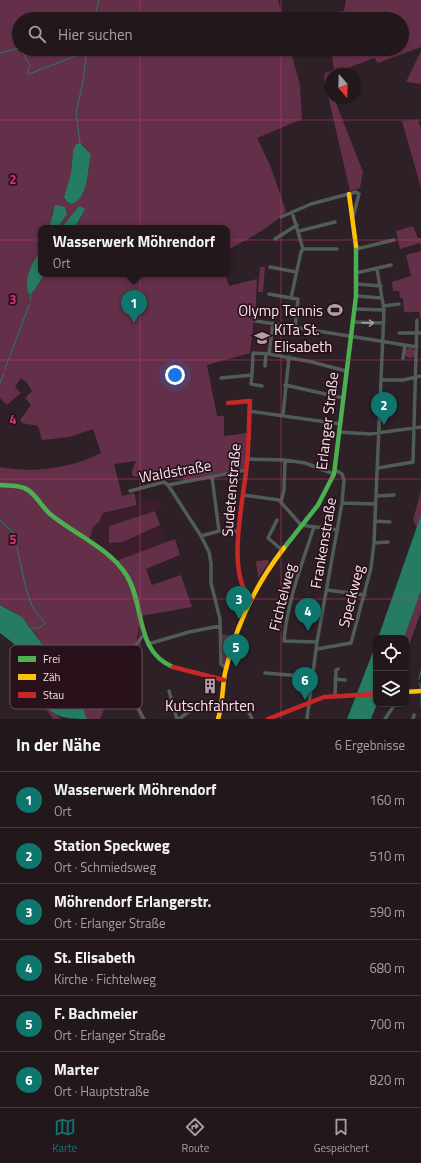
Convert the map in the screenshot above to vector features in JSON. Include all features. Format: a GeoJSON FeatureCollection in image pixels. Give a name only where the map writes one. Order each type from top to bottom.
{"type":"FeatureCollection","features":[{"type":"Feature","properties":{"kind":"street","name":"Erlanger Straße"},"geometry":{"type":"LineString","coordinates":[[218,719],[222,707],[226,669],[252,600],[265,573],[326,493],[335,472],[350,336],[356,296],[356,249],[349,194],[356,192],[359,194],[353,217]]}},
{"type":"Feature","properties":{"kind":"street"},"geometry":{"type":"LineString","coordinates":[[281,217],[311,204],[349,194]]}},
{"type":"Feature","properties":{"kind":"street"},"geometry":{"type":"LineString","coordinates":[[291,298],[296,272],[303,249],[299,231],[292,212]]}},
{"type":"Feature","properties":{"kind":"street"},"geometry":{"type":"LineString","coordinates":[[299,231],[335,222]]}},
{"type":"Feature","properties":{"kind":"street"},"geometry":{"type":"LineString","coordinates":[[275,238],[297,226]]}},
{"type":"Feature","properties":{"kind":"street"},"geometry":{"type":"LineString","coordinates":[[356,249],[394,240]]}},
{"type":"Feature","properties":{"kind":"street"},"geometry":{"type":"LineString","coordinates":[[303,249],[337,248]]}},
{"type":"Feature","properties":{"kind":"street"},"geometry":{"type":"LineString","coordinates":[[356,273],[391,265]]}},
{"type":"Feature","properties":{"kind":"street"},"geometry":{"type":"LineString","coordinates":[[270,267],[296,272]]}},
{"type":"Feature","properties":{"kind":"street","name":"Speckweg"},"geometry":{"type":"LineString","coordinates":[[317,649],[352,643],[371,568],[374,543],[380,433],[384,323],[384,308],[377,268]]}},
{"type":"Feature","properties":{"kind":"street"},"geometry":{"type":"LineString","coordinates":[[356,284],[380,286]]}},
{"type":"Feature","properties":{"kind":"street"},"geometry":{"type":"LineString","coordinates":[[269,294],[298,300],[295,327]]}},
{"type":"Feature","properties":{"kind":"street"},"geometry":{"type":"LineString","coordinates":[[356,296],[382,298]]}},
{"type":"Feature","properties":{"kind":"street"},"geometry":{"type":"LineString","coordinates":[[354,310],[384,308],[399,304]]}},
{"type":"Feature","properties":{"kind":"street"},"geometry":{"type":"LineString","coordinates":[[378,468],[413,462],[416,400],[419,376],[417,347],[419,333],[417,320]]}},
{"type":"Feature","properties":{"kind":"street"},"geometry":{"type":"LineString","coordinates":[[256,321],[417,347]]}},
{"type":"Feature","properties":{"kind":"street"},"geometry":{"type":"LineString","coordinates":[[352,322],[384,323]]}},
{"type":"Feature","properties":{"kind":"street"},"geometry":{"type":"LineString","coordinates":[[265,366],[273,323]]}},
{"type":"Feature","properties":{"kind":"street"},"geometry":{"type":"LineString","coordinates":[[399,333],[419,333]]}},
{"type":"Feature","properties":{"kind":"street"},"geometry":{"type":"LineString","coordinates":[[404,358],[405,345]]}},
{"type":"Feature","properties":{"kind":"street"},"geometry":{"type":"LineString","coordinates":[[262,386],[251,384],[253,353],[289,357],[346,371]]}},
{"type":"Feature","properties":{"kind":"street"},"geometry":{"type":"LineString","coordinates":[[283,415],[289,357]]}},
{"type":"Feature","properties":{"kind":"street"},"geometry":{"type":"LineString","coordinates":[[221,378],[252,374]]}},
{"type":"Feature","properties":{"kind":"street"},"geometry":{"type":"LineString","coordinates":[[381,380],[404,380],[419,376]]}},
{"type":"Feature","properties":{"kind":"street"},"geometry":{"type":"LineString","coordinates":[[286,385],[343,398]]}},
{"type":"Feature","properties":{"kind":"street"},"geometry":{"type":"LineString","coordinates":[[416,400],[421,401]]}},
{"type":"Feature","properties":{"kind":"street"},"geometry":{"type":"LineString","coordinates":[[228,403],[250,401],[249,411],[340,424]]}},
{"type":"Feature","properties":{"kind":"street","name":"Sudetenstraße"},"geometry":{"type":"LineString","coordinates":[[249,411],[246,470],[238,531],[238,559],[243,591],[246,598],[252,600]]}},
{"type":"Feature","properties":{"kind":"street"},"geometry":{"type":"LineString","coordinates":[[340,432],[363,434],[380,433],[421,427]]}},
{"type":"Feature","properties":{"kind":"street"},"geometry":{"type":"LineString","coordinates":[[247,459],[284,460],[305,463],[335,472]]}},
{"type":"Feature","properties":{"kind":"street"},"geometry":{"type":"LineString","coordinates":[[281,502],[284,490],[284,460]]}},
{"type":"Feature","properties":{"kind":"street","name":"Waldstraße"},"geometry":{"type":"LineString","coordinates":[[130,491],[164,482],[168,485],[246,470]]}},
{"type":"Feature","properties":{"kind":"street","name":"Frankenstraße"},"geometry":{"type":"LineString","coordinates":[[307,719],[317,642],[342,503],[344,480],[342,474],[335,472]]}},
{"type":"Feature","properties":{"kind":"street"},"geometry":{"type":"LineString","coordinates":[[212,477],[219,531]]}},
{"type":"Feature","properties":{"kind":"street"},"geometry":{"type":"LineString","coordinates":[[0,485],[24,488],[50,515],[87,539],[112,559],[131,581],[137,597],[144,635],[154,656],[162,662],[180,670],[224,680]]}},
{"type":"Feature","properties":{"kind":"street"},"geometry":{"type":"LineString","coordinates":[[168,485],[201,536],[210,557],[211,583],[219,612],[221,664],[226,669]]}},
{"type":"Feature","properties":{"kind":"street"},"geometry":{"type":"LineString","coordinates":[[243,495],[275,499],[281,502],[301,525],[338,530]]}},
{"type":"Feature","properties":{"kind":"street"},"geometry":{"type":"LineString","coordinates":[[376,496],[394,495]]}},
{"type":"Feature","properties":{"kind":"street"},"geometry":{"type":"LineString","coordinates":[[342,503],[376,504]]}},
{"type":"Feature","properties":{"kind":"street"},"geometry":{"type":"LineString","coordinates":[[277,520],[268,538],[282,550]]}},
{"type":"Feature","properties":{"kind":"street"},"geometry":{"type":"LineString","coordinates":[[375,521],[390,522]]}},
{"type":"Feature","properties":{"kind":"street","name":"Fichtelweg"},"geometry":{"type":"LineString","coordinates":[[314,527],[285,622],[284,641],[317,642]]}},
{"type":"Feature","properties":{"kind":"street"},"geometry":{"type":"LineString","coordinates":[[201,536],[219,531],[238,531]]}},
{"type":"Feature","properties":{"kind":"street"},"geometry":{"type":"LineString","coordinates":[[374,543],[388,542]]}},
{"type":"Feature","properties":{"kind":"street"},"geometry":{"type":"LineString","coordinates":[[327,590],[365,595]]}},
{"type":"Feature","properties":{"kind":"street"},"geometry":{"type":"LineString","coordinates":[[148,644],[189,632],[220,626]]}},
{"type":"Feature","properties":{"kind":"street"},"geometry":{"type":"LineString","coordinates":[[136,645],[139,639],[144,635]]}},
{"type":"Feature","properties":{"kind":"street"},"geometry":{"type":"LineString","coordinates":[[335,696],[336,670],[338,669]]}},
{"type":"Feature","properties":{"kind":"street"},"geometry":{"type":"LineString","coordinates":[[265,673],[313,677]]}},
{"type":"Feature","properties":{"kind":"street"},"geometry":{"type":"LineString","coordinates":[[335,680],[345,680]]}},
{"type":"Feature","properties":{"kind":"street"},"geometry":{"type":"LineString","coordinates":[[169,691],[178,719],[199,704],[233,708],[245,704],[252,719]]}},
{"type":"Feature","properties":{"kind":"street"},"geometry":{"type":"LineString","coordinates":[[409,692],[421,691]]}},
{"type":"Feature","properties":{"kind":"street"},"geometry":{"type":"LineString","coordinates":[[268,719],[310,701],[335,696],[373,694]]}},
{"type":"Feature","properties":{"kind":"street"},"geometry":{"type":"LineString","coordinates":[[385,719],[393,707]]}},
{"type":"Feature","properties":{"kind":"street"},"geometry":{"type":"LineString","coordinates":[[138,709],[144,719]]}},
{"type":"Feature","properties":{"kind":"shaded area"},"geometry":{"type":"Polygon","coordinates":[[[0,0],[278,0],[281,12],[12,12],[12,56],[292,56],[300,85],[302,119],[257,138],[270,165],[286,211],[266,228],[230,248],[230,225],[77,225],[82,216],[79,206],[63,225],[60,225],[67,214],[65,207],[53,210],[50,225],[38,225],[38,256],[30,270],[36,288],[43,277],[226,277],[229,286],[257,279],[255,320],[250,353],[207,365],[217,416],[224,416],[224,436],[247,433],[245,468],[185,480],[179,473],[155,473],[136,477],[132,475],[132,470],[136,461],[114,464],[122,496],[134,493],[137,505],[103,513],[99,522],[93,527],[89,541],[116,561],[175,539],[180,555],[146,569],[152,585],[181,575],[192,607],[141,616],[135,645],[42,645],[25,621],[14,612],[0,605],[0,467],[26,470],[52,468],[77,463],[101,453],[93,429],[70,437],[42,440],[38,426],[22,423],[20,420],[31,405],[25,398],[32,391],[27,383],[21,378],[15,387],[21,393],[7,405],[0,398],[0,0]],[[82,144],[73,151],[71,173],[64,200],[72,204],[91,154],[82,144]]]}},
{"type":"Feature","properties":{"kind":"shaded area"},"geometry":{"type":"Polygon","coordinates":[[[346,0],[421,0],[421,47],[409,51],[409,12],[336,12],[344,11],[346,0]]]}},
{"type":"Feature","properties":{"kind":"shaded area"},"geometry":{"type":"Polygon","coordinates":[[[421,51],[421,84],[406,82],[421,51]]]}},
{"type":"Feature","properties":{"kind":"shaded area"},"geometry":{"type":"Polygon","coordinates":[[[332,56],[397,56],[378,63],[374,58],[348,68],[334,68],[332,56]]]}},
{"type":"Feature","properties":{"kind":"shaded area"},"geometry":{"type":"Polygon","coordinates":[[[330,104],[336,104],[363,172],[360,188],[350,191],[330,104]]]}},
{"type":"Feature","properties":{"kind":"shaded area"},"geometry":{"type":"Polygon","coordinates":[[[418,120],[421,129],[421,188],[402,121],[418,120]]]}},
{"type":"Feature","properties":{"kind":"shaded area"},"geometry":{"type":"Polygon","coordinates":[[[80,143],[91,154],[82,196],[78,201],[72,204],[67,202],[64,198],[71,173],[73,151],[76,144],[80,143]]]}},
{"type":"Feature","properties":{"kind":"shaded area"},"geometry":{"type":"Polygon","coordinates":[[[55,205],[65,207],[67,214],[60,225],[50,225],[55,205]]]}},
{"type":"Feature","properties":{"kind":"shaded area"},"geometry":{"type":"Polygon","coordinates":[[[79,206],[85,209],[77,225],[63,225],[79,206]]]}},
{"type":"Feature","properties":{"kind":"shaded area"},"geometry":{"type":"Polygon","coordinates":[[[413,226],[418,238],[421,238],[421,246],[420,243],[400,249],[396,231],[413,226]]]}},
{"type":"Feature","properties":{"kind":"shaded area"},"geometry":{"type":"Polygon","coordinates":[[[421,251],[420,319],[419,312],[404,312],[403,298],[400,298],[399,291],[393,291],[392,282],[411,276],[406,255],[421,251]]]}},
{"type":"Feature","properties":{"kind":"shaded area"},"geometry":{"type":"Polygon","coordinates":[[[38,255],[38,277],[43,277],[33,292],[29,294],[27,283],[29,271],[38,255]]]}},
{"type":"Feature","properties":{"kind":"shaded area"},"geometry":{"type":"Polygon","coordinates":[[[260,267],[265,267],[263,292],[258,292],[260,267]]]}},
{"type":"Feature","properties":{"kind":"shaded area","name":"KiTa St. Elisabeth"},"geometry":{"type":"Polygon","coordinates":[[[255,322],[272,324],[268,353],[251,352],[255,322]]]}},
{"type":"Feature","properties":{"kind":"shaded area"},"geometry":{"type":"Polygon","coordinates":[[[408,348],[412,348],[414,349],[414,357],[408,358],[405,355],[405,351],[408,348]]]}},
{"type":"Feature","properties":{"kind":"shaded area"},"geometry":{"type":"Polygon","coordinates":[[[421,491],[421,515],[417,528],[413,520],[421,491]]]}},
{"type":"Feature","properties":{"kind":"shaded area"},"geometry":{"type":"Polygon","coordinates":[[[159,498],[163,508],[109,526],[123,542],[160,525],[167,542],[116,561],[89,541],[93,527],[99,522],[103,513],[159,498]]]}},
{"type":"Feature","properties":{"kind":"shaded area"},"geometry":{"type":"Polygon","coordinates":[[[155,511],[160,525],[123,542],[109,543],[109,526],[155,511]]]}},
{"type":"Feature","properties":{"kind":"shaded area"},"geometry":{"type":"Polygon","coordinates":[[[421,515],[421,591],[405,635],[379,635],[421,515]]]}},
{"type":"Feature","properties":{"kind":"shaded area"},"geometry":{"type":"Polygon","coordinates":[[[268,560],[269,562],[258,577],[256,561],[268,560]]]}},
{"type":"Feature","properties":{"kind":"shaded area"},"geometry":{"type":"Polygon","coordinates":[[[421,591],[421,612],[409,646],[409,635],[405,635],[421,591]]]}},
{"type":"Feature","properties":{"kind":"shaded area"},"geometry":{"type":"Polygon","coordinates":[[[0,605],[22,617],[43,645],[14,645],[0,633],[0,605]]]}},
{"type":"Feature","properties":{"kind":"shaded area"},"geometry":{"type":"Polygon","coordinates":[[[222,634],[236,637],[226,666],[223,664],[222,634]]]}},
{"type":"Feature","properties":{"kind":"shaded area"},"geometry":{"type":"Polygon","coordinates":[[[373,652],[373,707],[376,707],[371,719],[347,719],[373,652]]]}},
{"type":"Feature","properties":{"kind":"shaded area"},"geometry":{"type":"Polygon","coordinates":[[[46,709],[52,709],[61,719],[53,719],[46,709]]]}},
{"type":"Feature","properties":{"kind":"shaded area"},"geometry":{"type":"Polygon","coordinates":[[[50,709],[83,709],[87,719],[62,717],[50,709]]]}},
{"type":"Feature","properties":{"kind":"shaded area"},"geometry":{"type":"Polygon","coordinates":[[[83,709],[104,709],[100,719],[87,719],[83,709]]]}},
{"type":"Feature","properties":{"kind":"waterway"},"geometry":{"type":"LineString","coordinates":[[96,12],[99,0]]}},
{"type":"Feature","properties":{"kind":"waterway"},"geometry":{"type":"LineString","coordinates":[[0,53],[12,50]]}},
{"type":"Feature","properties":{"kind":"waterway"},"geometry":{"type":"LineString","coordinates":[[25,56],[30,66],[27,74]]}},
{"type":"Feature","properties":{"kind":"waterway"},"geometry":{"type":"LineString","coordinates":[[29,74],[76,56]]}},
{"type":"Feature","properties":{"kind":"waterway"},"geometry":{"type":"LineString","coordinates":[[80,143],[76,113],[83,81],[86,56]]}},
{"type":"Feature","properties":{"kind":"waterway"},"geometry":{"type":"LineString","coordinates":[[30,301],[31,294]]}},
{"type":"Feature","properties":{"kind":"waterway"},"geometry":{"type":"LineString","coordinates":[[5,369],[29,305]]}},
{"type":"Feature","properties":{"kind":"waterway"},"geometry":{"type":"LineString","coordinates":[[0,383],[4,373]]}},
{"type":"Feature","properties":{"kind":"waterway"},"geometry":{"type":"LineString","coordinates":[[0,520],[15,535],[18,543]]}},
{"type":"Feature","properties":{"kind":"waterway"},"geometry":{"type":"LineString","coordinates":[[17,547],[26,589],[32,606],[45,624],[38,628],[31,628]]}},
{"type":"Feature","properties":{"kind":"waterway"},"geometry":{"type":"LineString","coordinates":[[419,679],[421,671]]}},
{"type":"Feature","properties":{"kind":"waterway"},"geometry":{"type":"LineString","coordinates":[[419,683],[421,688]]}},
{"type":"Feature","properties":{"kind":"waterway"},"geometry":{"type":"LineString","coordinates":[[421,695],[421,706]]}},
{"type":"Feature","properties":{"kind":"traffic: fast"},"geometry":{"type":"LineString","coordinates":[[284,548],[318,505],[334,474],[356,296],[356,246]]}},
{"type":"Feature","properties":{"kind":"traffic: fast"},"geometry":{"type":"LineString","coordinates":[[0,485],[18,486],[31,492],[50,514],[101,549],[120,566],[133,588],[146,640],[152,651],[161,660],[173,667]]}},
{"type":"Feature","properties":{"kind":"traffic: slow"},"geometry":{"type":"LineString","coordinates":[[349,194],[356,246]]}},
{"type":"Feature","properties":{"kind":"traffic: slow"},"geometry":{"type":"LineString","coordinates":[[218,719],[221,708],[225,673],[234,640],[248,607],[264,576],[284,548]]}},
{"type":"Feature","properties":{"kind":"traffic: slow"},"geometry":{"type":"LineString","coordinates":[[409,692],[421,691]]}},
{"type":"Feature","properties":{"kind":"traffic: jam"},"geometry":{"type":"LineString","coordinates":[[228,403],[250,401],[248,455],[238,534],[238,554],[239,572],[243,588],[251,600]]}},
{"type":"Feature","properties":{"kind":"traffic: jam"},"geometry":{"type":"LineString","coordinates":[[173,667],[224,680]]}},
{"type":"Feature","properties":{"kind":"traffic: jam"},"geometry":{"type":"LineString","coordinates":[[268,719],[324,697],[373,694]]}},
{"type":"Feature","properties":{"kind":"place","name":"Olymp Tennis"},"geometry":{"type":"Point","coordinates":[335,310]}},
{"type":"Feature","properties":{"kind":"place","name":"Wasserwerk Möhrendorf"},"geometry":{"type":"Point","coordinates":[134,323]}},
{"type":"Feature","properties":{"kind":"place","name":"KiTa St. Elisabeth"},"geometry":{"type":"Point","coordinates":[262,338]}},
{"type":"Feature","properties":{"kind":"place","name":"Station Speckweg"},"geometry":{"type":"Point","coordinates":[384,425]}},
{"type":"Feature","properties":{"kind":"place","name":"Möhrendorf Erlangerstr."},"geometry":{"type":"Point","coordinates":[239,619]}},
{"type":"Feature","properties":{"kind":"place","name":"St. Elisabeth"},"geometry":{"type":"Point","coordinates":[308,631]}},
{"type":"Feature","properties":{"kind":"place","name":"F. Bachmeier"},"geometry":{"type":"Point","coordinates":[236,667]}},
{"type":"Feature","properties":{"kind":"place","name":"Kutschfahrten"},"geometry":{"type":"Point","coordinates":[210,686]}},
{"type":"Feature","properties":{"kind":"place","name":"Marter"},"geometry":{"type":"Point","coordinates":[305,700]}}]}
